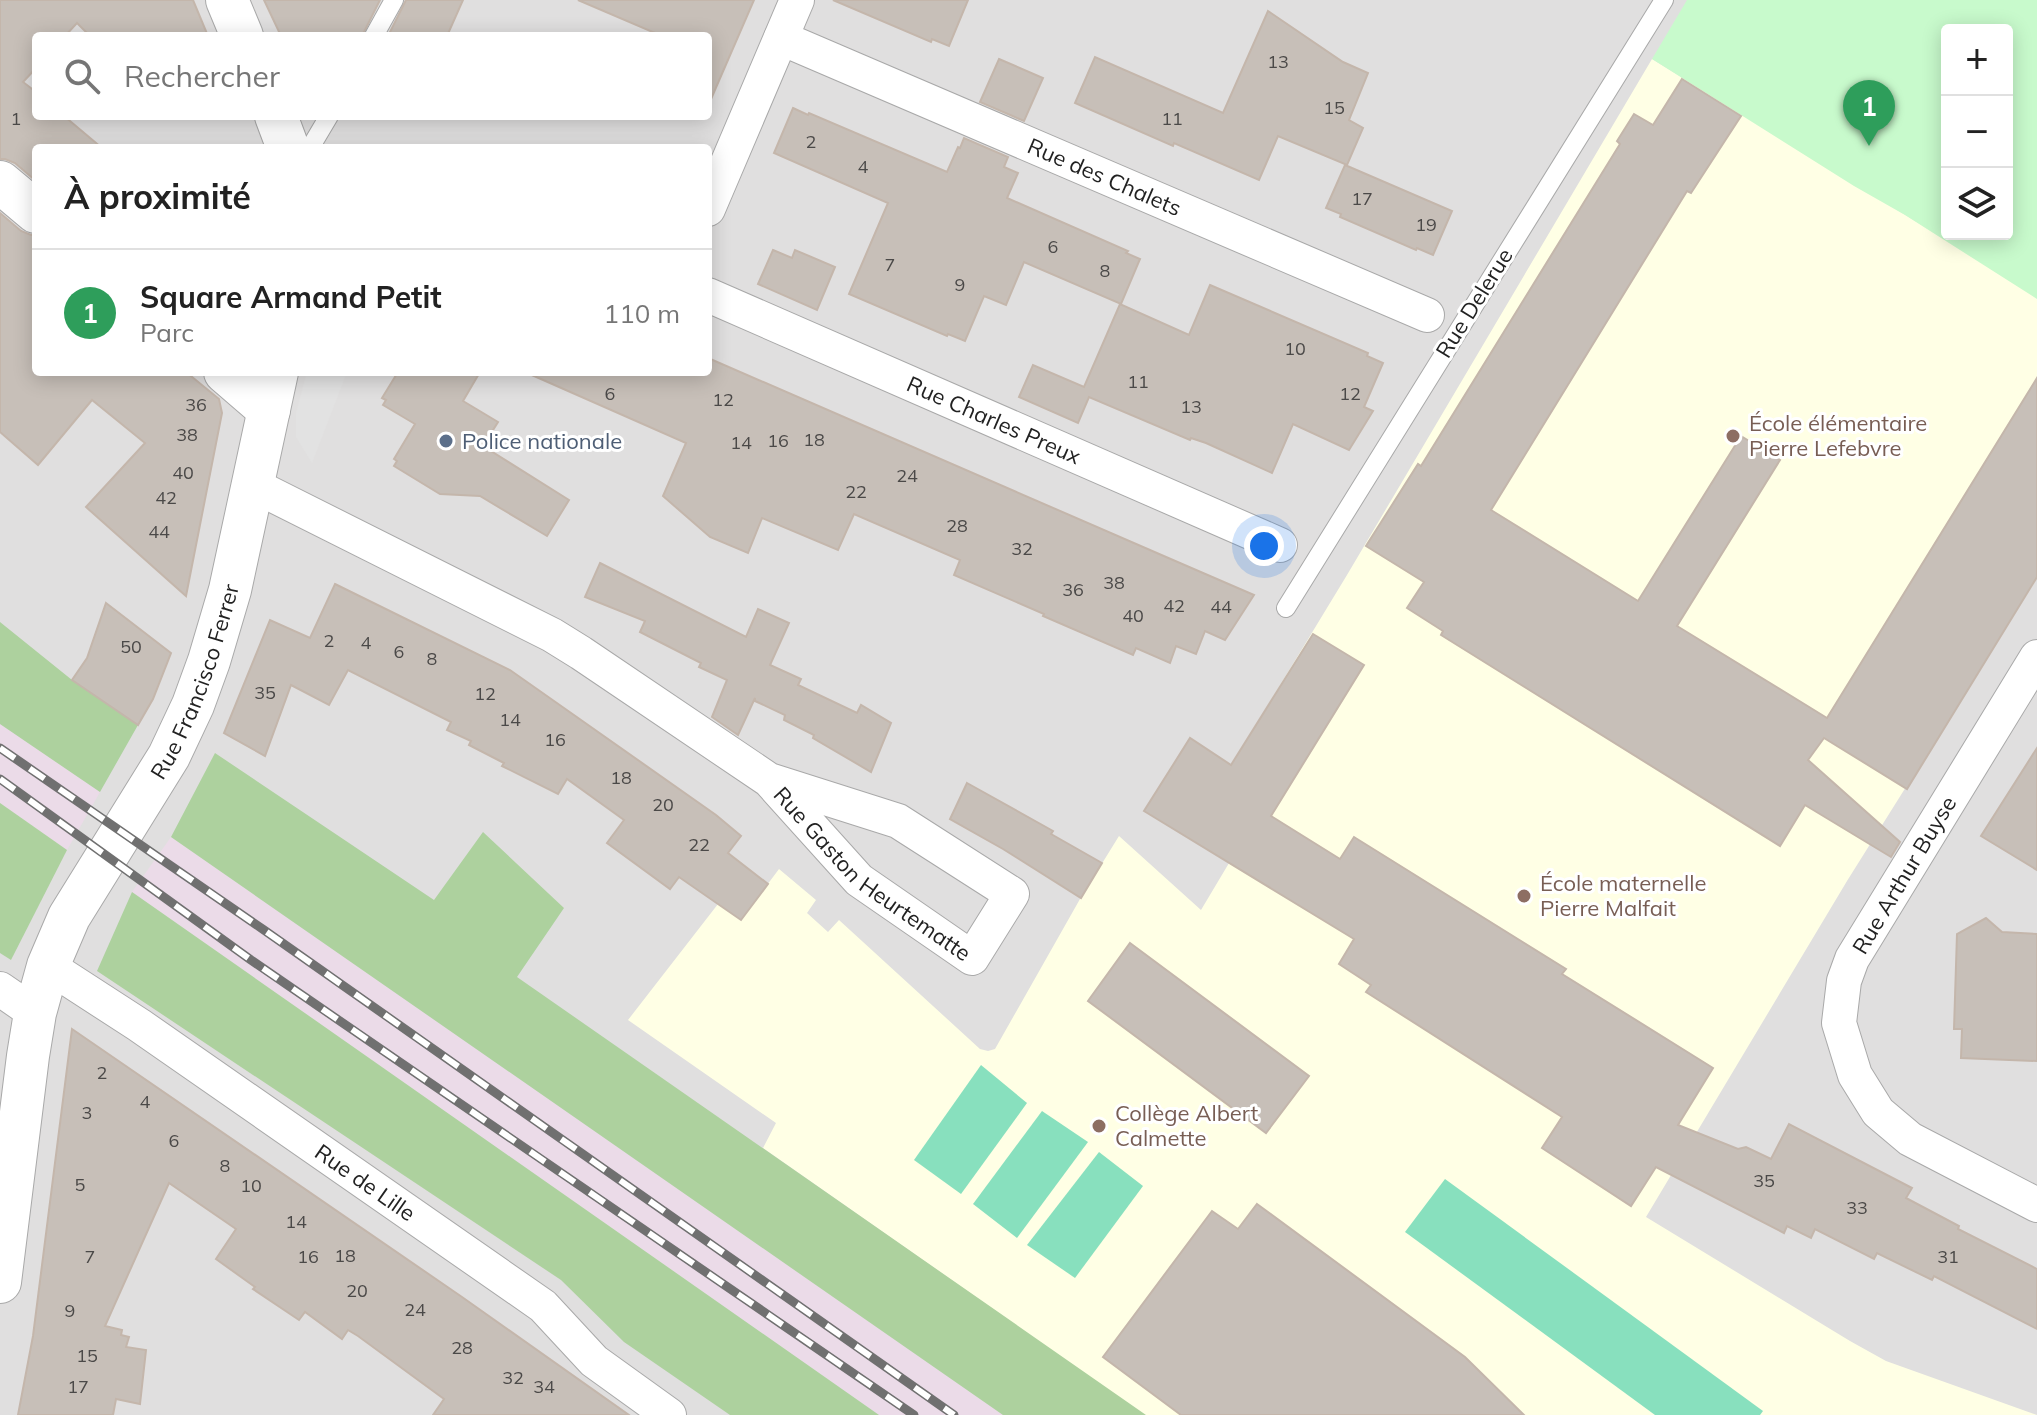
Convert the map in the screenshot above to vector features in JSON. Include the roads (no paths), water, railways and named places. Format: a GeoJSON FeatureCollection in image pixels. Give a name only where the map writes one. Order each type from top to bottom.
{"type":"FeatureCollection","features":[{"type":"Feature","properties":{"kind":"street"},"geometry":{"type":"LineString","coordinates":[[227,0],[240,32]]}},
{"type":"Feature","properties":{"kind":"street"},"geometry":{"type":"LineString","coordinates":[[712,200],[797,0]]}},
{"type":"Feature","properties":{"kind":"street","name":"Rue des Chalets"},"geometry":{"type":"LineString","coordinates":[[781,38],[1427,315]]}},
{"type":"Feature","properties":{"kind":"street"},"geometry":{"type":"LineString","coordinates":[[278,120],[286,144]]}},
{"type":"Feature","properties":{"kind":"street"},"geometry":{"type":"LineString","coordinates":[[0,182],[32,209]]}},
{"type":"Feature","properties":{"kind":"street","name":"Rue Charles Preux"},"geometry":{"type":"LineString","coordinates":[[712,297],[1280,545]]}},
{"type":"Feature","properties":{"kind":"street"},"geometry":{"type":"LineString","coordinates":[[235,376],[273,391]]}},
{"type":"Feature","properties":{"kind":"street","name":"Rue Francisco Ferrer"},"geometry":{"type":"LineString","coordinates":[[0,1282],[28,1056],[35,1013],[48,966],[69,917],[184,727],[209,661],[230,590],[273,391]]}},
{"type":"Feature","properties":{"kind":"street","name":"Rue Gaston Heurtematte"},"geometry":{"type":"LineString","coordinates":[[253,485],[552,635],[581,653],[769,780],[859,880],[972,958],[1012,894],[898,821],[769,780]]}},
{"type":"Feature","properties":{"kind":"street","name":"Rue Arthur Buyse"},"geometry":{"type":"LineString","coordinates":[[2037,657],[1852,959],[1844,981],[1839,1023],[1855,1075],[1878,1112],[1910,1139],[2037,1205]]}},
{"type":"Feature","properties":{"kind":"street","name":"Rue de Lille"},"geometry":{"type":"LineString","coordinates":[[48,966],[152,1034],[543,1306],[594,1361],[661,1413]]}},
{"type":"Feature","properties":{"kind":"street"},"geometry":{"type":"LineString","coordinates":[[0,989],[35,1013]]}},
{"type":"Feature","properties":{"kind":"lane"},"geometry":{"type":"LineString","coordinates":[[376,32],[394,0]]}},
{"type":"Feature","properties":{"kind":"lane","name":"Rue Delerue"},"geometry":{"type":"LineString","coordinates":[[1286,608],[1664,0]]}},
{"type":"Feature","properties":{"kind":"lane"},"geometry":{"type":"LineString","coordinates":[[312,144],[327,120]]}},
{"type":"Feature","properties":{"kind":"railway"},"geometry":{"type":"LineString","coordinates":[[0,748],[954,1415]]}},
{"type":"Feature","properties":{"kind":"railway"},"geometry":{"type":"LineString","coordinates":[[0,779],[251,960],[914,1415]]}},
{"type":"Feature","properties":{"kind":"place","name":"Square Armand Petit"},"geometry":{"type":"Point","coordinates":[1869,146]}},
{"type":"Feature","properties":{"kind":"place","name":"École élémentaire Pierre Lefebvre"},"geometry":{"type":"Point","coordinates":[1733,436]}},
{"type":"Feature","properties":{"kind":"place","name":"Police nationale"},"geometry":{"type":"Point","coordinates":[446,441]}},
{"type":"Feature","properties":{"kind":"place","name":"École maternelle Pierre Malfait"},"geometry":{"type":"Point","coordinates":[1524,896]}},
{"type":"Feature","properties":{"kind":"place","name":"Collège Albert Calmette"},"geometry":{"type":"Point","coordinates":[1099,1126]}}]}
